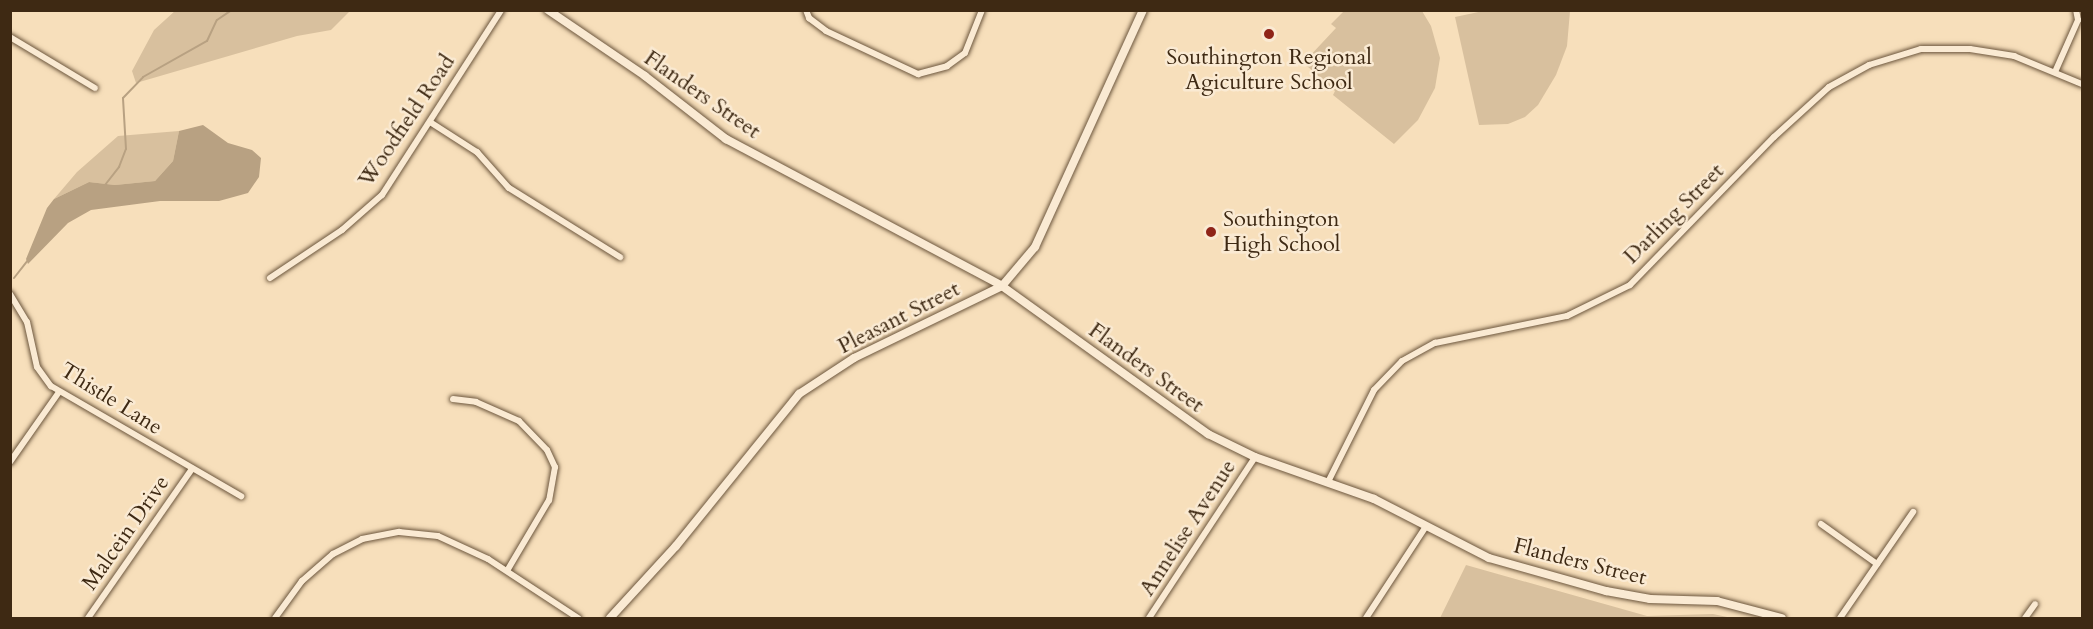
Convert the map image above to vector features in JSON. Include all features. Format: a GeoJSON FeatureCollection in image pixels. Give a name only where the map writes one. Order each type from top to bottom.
{"type":"FeatureCollection","features":[{"type":"Feature","properties":{"kind":"street","name":"Woodfield Road"},"geometry":{"type":"LineString","coordinates":[[270,278],[371,207],[392,182],[501,10]]}},
{"type":"Feature","properties":{"kind":"street","name":"Flanders Street"},"geometry":{"type":"LineString","coordinates":[[548,10],[645,76],[726,139],[1002,286],[1208,434],[1255,457],[1374,499],[1425,528],[1489,558],[1606,591],[1650,599],[1717,601],[1782,618]]}},
{"type":"Feature","properties":{"kind":"street"},"geometry":{"type":"LineString","coordinates":[[806,10],[809,18],[826,31],[918,74],[947,66],[965,53],[982,10]]}},
{"type":"Feature","properties":{"kind":"street","name":"Pleasant Street"},"geometry":{"type":"LineString","coordinates":[[610,618],[676,546],[800,394],[854,358],[1002,286],[1035,247],[1143,10]]}},
{"type":"Feature","properties":{"kind":"street"},"geometry":{"type":"LineString","coordinates":[[2055,72],[2078,20],[2076,10]]}},
{"type":"Feature","properties":{"kind":"street"},"geometry":{"type":"LineString","coordinates":[[10,37],[95,88]]}},
{"type":"Feature","properties":{"kind":"street","name":"Darling Street"},"geometry":{"type":"LineString","coordinates":[[1328,482],[1374,390],[1402,362],[1435,343],[1567,316],[1630,285],[1774,137],[1829,87],[1869,65],[1921,49],[1970,49],[2014,56],[2082,84]]}},
{"type":"Feature","properties":{"kind":"street"},"geometry":{"type":"LineString","coordinates":[[430,122],[477,152],[509,188],[620,257]]}},
{"type":"Feature","properties":{"kind":"street","name":"Thistle Lane"},"geometry":{"type":"LineString","coordinates":[[10,294],[27,322],[37,367],[59,392],[240,496]]}},
{"type":"Feature","properties":{"kind":"street"},"geometry":{"type":"LineString","coordinates":[[10,462],[59,392]]}},
{"type":"Feature","properties":{"kind":"street"},"geometry":{"type":"LineString","coordinates":[[453,399],[476,402],[519,421],[547,450],[555,467],[549,500],[507,571]]}},
{"type":"Feature","properties":{"kind":"street","name":"Annelise Avenue"},"geometry":{"type":"LineString","coordinates":[[1149,618],[1255,457]]}},
{"type":"Feature","properties":{"kind":"street","name":"Malcein Drive"},"geometry":{"type":"LineString","coordinates":[[88,618],[192,469]]}},
{"type":"Feature","properties":{"kind":"street"},"geometry":{"type":"LineString","coordinates":[[1840,618],[1913,512]]}},
{"type":"Feature","properties":{"kind":"street"},"geometry":{"type":"LineString","coordinates":[[1821,524],[1877,564]]}},
{"type":"Feature","properties":{"kind":"street"},"geometry":{"type":"LineString","coordinates":[[1366,618],[1425,528]]}},
{"type":"Feature","properties":{"kind":"street"},"geometry":{"type":"LineString","coordinates":[[275,618],[302,581],[333,554],[362,539],[399,532],[438,536],[507,571],[578,618]]}},
{"type":"Feature","properties":{"kind":"street"},"geometry":{"type":"LineString","coordinates":[[2025,618],[2035,604]]}},
{"type":"Feature","properties":{"kind":"shaded area"},"geometry":{"type":"Polygon","coordinates":[[[176,10],[350,11],[331,30],[297,36],[136,83],[132,71],[154,30],[176,10]]]}},
{"type":"Feature","properties":{"kind":"shaded area"},"geometry":{"type":"Polygon","coordinates":[[[1488,10],[1570,11],[1567,46],[1556,75],[1538,105],[1525,117],[1508,124],[1479,125],[1455,17],[1488,10]]]}},
{"type":"Feature","properties":{"kind":"shaded area"},"geometry":{"type":"Polygon","coordinates":[[[1344,11],[1422,11],[1431,26],[1440,58],[1435,88],[1418,120],[1394,144],[1333,95],[1335,91],[1307,66],[1307,59],[1336,28],[1331,24],[1344,11]]]}},
{"type":"Feature","properties":{"kind":"shaded area"},"geometry":{"type":"Polygon","coordinates":[[[203,125],[228,143],[252,150],[261,158],[259,177],[248,193],[219,201],[160,201],[91,210],[68,223],[28,264],[26,259],[47,208],[54,199],[89,182],[115,185],[155,181],[173,161],[179,131],[203,125]]]}},
{"type":"Feature","properties":{"kind":"shaded area"},"geometry":{"type":"Polygon","coordinates":[[[179,131],[173,161],[155,181],[115,185],[89,182],[54,199],[77,172],[118,136],[179,131]]]}},
{"type":"Feature","properties":{"kind":"shaded area"},"geometry":{"type":"Polygon","coordinates":[[[1466,565],[1647,616],[1713,614],[1732,618],[1440,618],[1466,565]]]}},
{"type":"Feature","properties":{"kind":"waterway"},"geometry":{"type":"LineString","coordinates":[[105,185],[119,167],[126,149],[123,98],[143,77],[207,41],[217,20],[232,10]]}},
{"type":"Feature","properties":{"kind":"waterway"},"geometry":{"type":"LineString","coordinates":[[14,278],[28,260]]}},
{"type":"Feature","properties":{"kind":"place","name":"Southington Regional Agiculture School"},"geometry":{"type":"Point","coordinates":[1269,34]}},
{"type":"Feature","properties":{"kind":"place","name":"Southington High School"},"geometry":{"type":"Point","coordinates":[1211,232]}}]}
